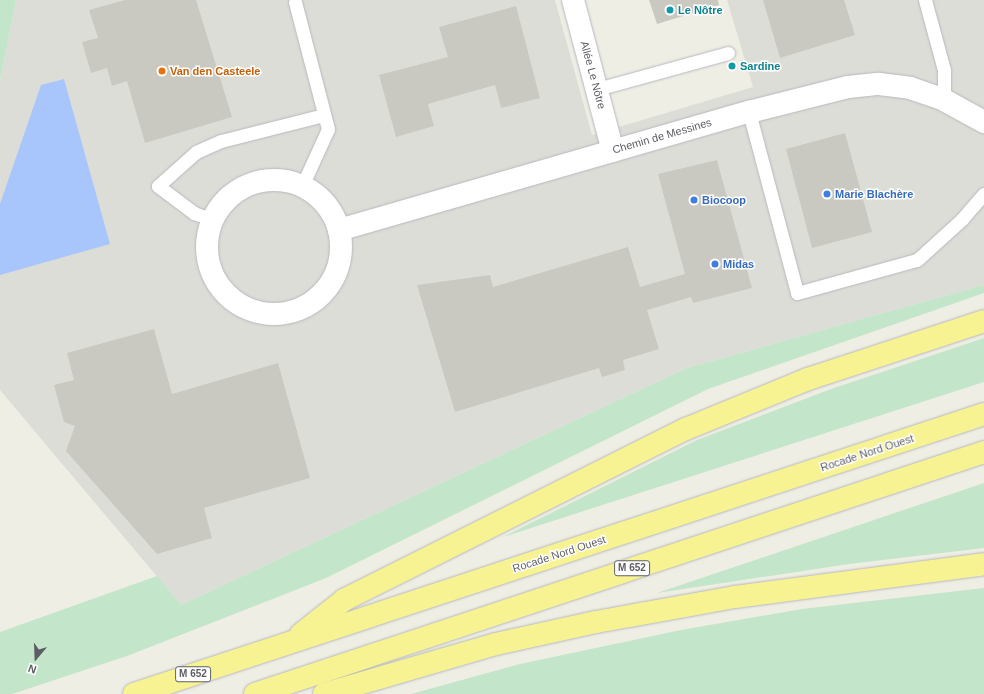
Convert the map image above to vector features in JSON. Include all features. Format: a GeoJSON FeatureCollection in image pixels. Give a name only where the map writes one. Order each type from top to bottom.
{"type":"FeatureCollection","features":[{"type":"Feature","properties":{"kind":"highway"},"geometry":{"type":"LineString","coordinates":[[290,643],[344,600],[633,454],[748,402],[808,379],[984,321]]}},
{"type":"Feature","properties":{"kind":"highway","name":"Rocade Nord Ouest"},"geometry":{"type":"LineString","coordinates":[[134,694],[984,414]]}},
{"type":"Feature","properties":{"kind":"highway","name":"M 652"},"geometry":{"type":"LineString","coordinates":[[255,694],[984,452]]}},
{"type":"Feature","properties":{"kind":"highway"},"geometry":{"type":"LineString","coordinates":[[324,694],[496,644],[596,622],[735,597],[984,564]]}},
{"type":"Feature","properties":{"kind":"street","name":"Allée Le Nôtre"},"geometry":{"type":"LineString","coordinates":[[573,0],[613,150]]}},
{"type":"Feature","properties":{"kind":"street","name":"Chemin de Messines"},"geometry":{"type":"LineString","coordinates":[[339,230],[613,150],[821,92],[865,85],[894,85],[944,100],[984,122]]}},
{"type":"Feature","properties":{"kind":"street"},"geometry":{"type":"LineString","coordinates":[[272,180],[284,181],[302,186],[327,206],[339,230],[341,252],[335,275],[322,294],[303,307],[292,311],[269,314],[247,308],[220,286],[207,255],[209,232],[213,220],[227,199],[248,186],[272,180]]}},
{"type":"Feature","properties":{"kind":"lane"},"geometry":{"type":"LineString","coordinates":[[925,0],[944,70],[944,100]]}},
{"type":"Feature","properties":{"kind":"lane"},"geometry":{"type":"LineString","coordinates":[[295,2],[328,129],[302,186]]}},
{"type":"Feature","properties":{"kind":"lane"},"geometry":{"type":"LineString","coordinates":[[597,89],[728,53]]}},
{"type":"Feature","properties":{"kind":"lane"},"geometry":{"type":"LineString","coordinates":[[749,112],[797,293],[917,260],[962,219],[984,194]]}},
{"type":"Feature","properties":{"kind":"lane"},"geometry":{"type":"LineString","coordinates":[[213,220],[194,213],[158,186],[196,152],[221,141],[324,115]]}},
{"type":"Feature","properties":{"kind":"shaded area"},"geometry":{"type":"Polygon","coordinates":[[[16,0],[555,0],[592,135],[753,87],[727,0],[984,0],[984,285],[687,368],[181,605],[0,390],[0,81],[16,0]]]}},
{"type":"Feature","properties":{"kind":"green space"},"geometry":{"type":"Polygon","coordinates":[[[0,0],[16,0],[0,81],[0,0]]]}},
{"type":"Feature","properties":{"kind":"green space"},"geometry":{"type":"Polygon","coordinates":[[[984,285],[984,293],[708,389],[326,578],[127,656],[12,694],[0,694],[0,632],[157,576],[181,605],[687,368],[984,285]]]}},
{"type":"Feature","properties":{"kind":"green space"},"geometry":{"type":"Polygon","coordinates":[[[984,338],[984,382],[503,537],[697,440],[831,389],[984,338]]]}},
{"type":"Feature","properties":{"kind":"green space"},"geometry":{"type":"Polygon","coordinates":[[[984,483],[984,548],[849,564],[657,593],[984,483]]]}},
{"type":"Feature","properties":{"kind":"green space"},"geometry":{"type":"Polygon","coordinates":[[[984,588],[984,694],[411,694],[520,664],[681,630],[802,609],[984,588]]]}},
{"type":"Feature","properties":{"kind":"water"},"geometry":{"type":"Polygon","coordinates":[[[64,79],[110,244],[0,275],[0,204],[41,85],[64,79]]]}},
{"type":"Feature","properties":{"kind":"building","name":"Van den Casteele"},"geometry":{"type":"Polygon","coordinates":[[[125,0],[196,0],[232,117],[145,143],[127,81],[112,86],[107,68],[91,73],[82,42],[98,38],[89,10],[125,0]]]}},
{"type":"Feature","properties":{"kind":"building","name":"Le Nôtre"},"geometry":{"type":"Polygon","coordinates":[[[649,0],[718,0],[719,5],[657,24],[649,0]]]}},
{"type":"Feature","properties":{"kind":"building"},"geometry":{"type":"Polygon","coordinates":[[[763,0],[844,0],[855,35],[780,58],[763,0]]]}},
{"type":"Feature","properties":{"kind":"building"},"geometry":{"type":"Polygon","coordinates":[[[516,6],[540,98],[501,108],[495,85],[428,104],[434,126],[396,137],[379,75],[448,57],[439,27],[516,6]]]}},
{"type":"Feature","properties":{"kind":"building"},"geometry":{"type":"Polygon","coordinates":[[[845,133],[872,232],[812,248],[786,149],[845,133]]]}},
{"type":"Feature","properties":{"kind":"building"},"geometry":{"type":"Polygon","coordinates":[[[717,160],[752,288],[693,303],[691,297],[647,310],[659,349],[623,360],[625,370],[602,377],[599,368],[455,412],[417,285],[490,275],[493,287],[628,247],[640,287],[685,274],[658,174],[717,160]]]}},
{"type":"Feature","properties":{"kind":"building"},"geometry":{"type":"Polygon","coordinates":[[[154,329],[172,394],[278,363],[310,478],[204,508],[212,538],[157,554],[66,451],[75,426],[64,422],[54,385],[74,380],[67,353],[154,329]]]}},
{"type":"Feature","properties":{"kind":"place","name":"Le Nôtre"},"geometry":{"type":"Point","coordinates":[670,10]}},
{"type":"Feature","properties":{"kind":"place","name":"Sardine"},"geometry":{"type":"Point","coordinates":[732,66]}},
{"type":"Feature","properties":{"kind":"place","name":"Van den Casteele"},"geometry":{"type":"Point","coordinates":[162,71]}},
{"type":"Feature","properties":{"kind":"place","name":"Marie Blachère"},"geometry":{"type":"Point","coordinates":[827,194]}},
{"type":"Feature","properties":{"kind":"place","name":"Biocoop"},"geometry":{"type":"Point","coordinates":[694,200]}},
{"type":"Feature","properties":{"kind":"place","name":"Midas"},"geometry":{"type":"Point","coordinates":[715,264]}}]}
